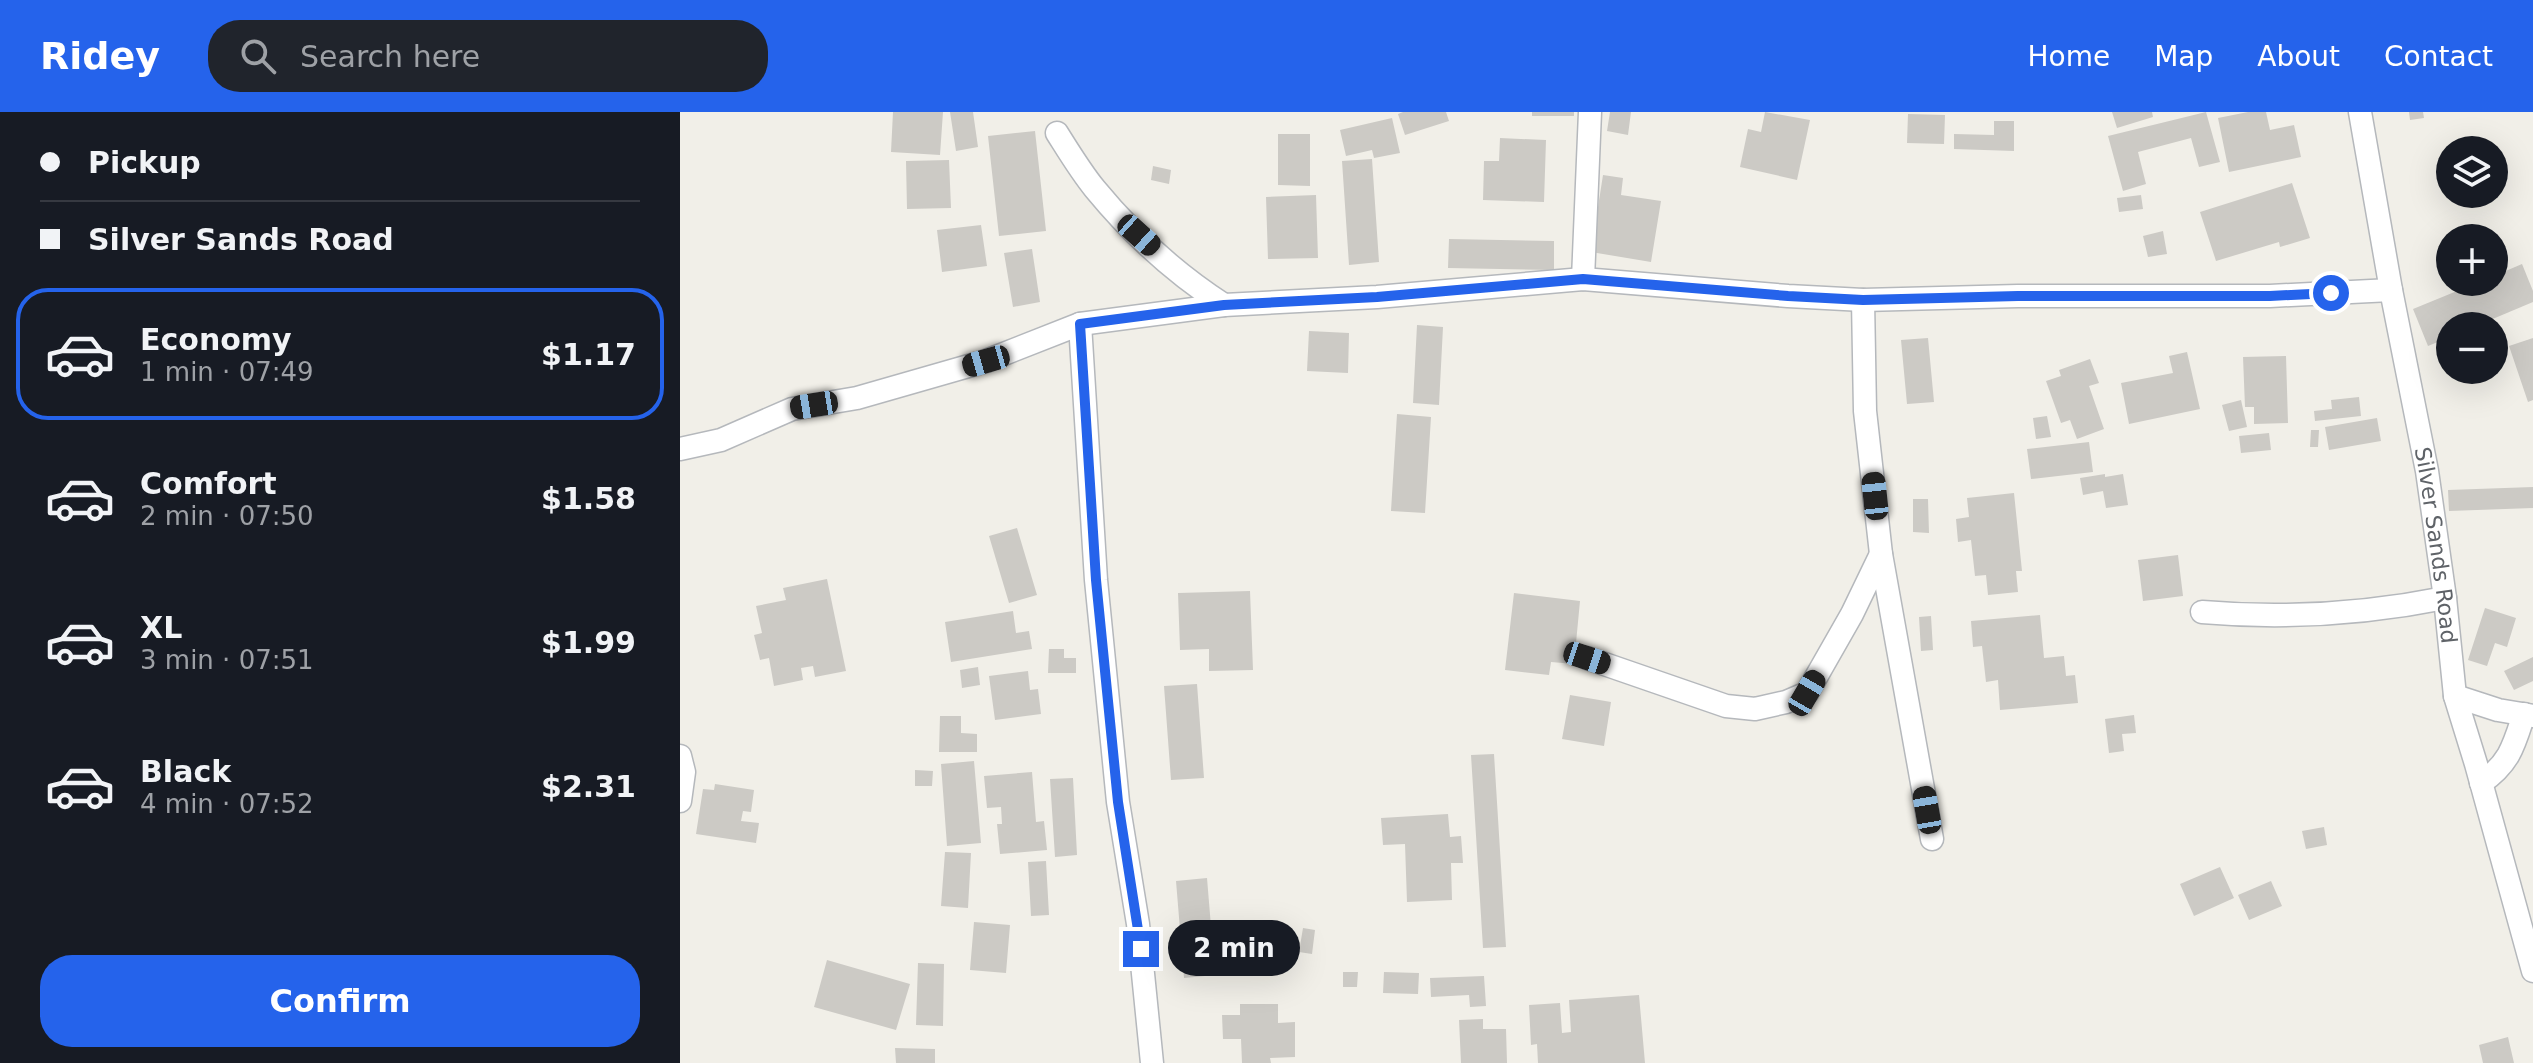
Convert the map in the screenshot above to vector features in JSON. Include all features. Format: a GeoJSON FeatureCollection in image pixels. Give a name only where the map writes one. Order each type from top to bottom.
{"type":"FeatureCollection","features":[{"type":"Feature","properties":{"kind":"street"},"geometry":{"type":"LineString","coordinates":[[1583,279],[1590,112]]}},
{"type":"Feature","properties":{"kind":"street","name":"Silver Sands Road"},"geometry":{"type":"LineString","coordinates":[[2360,112],[2427,471],[2455,696],[2533,971]]}},
{"type":"Feature","properties":{"kind":"street"},"geometry":{"type":"LineString","coordinates":[[1057,133],[1093,187],[1122,221],[1188,281],[1224,305]]}},
{"type":"Feature","properties":{"kind":"street"},"geometry":{"type":"LineString","coordinates":[[680,449],[721,440],[792,409],[857,398],[986,361],[1080,324],[1224,305],[1377,297],[1583,279],[1863,300],[2018,296],[2270,296],[2391,290]]}},
{"type":"Feature","properties":{"kind":"street"},"geometry":{"type":"LineString","coordinates":[[1863,300],[1865,411],[1881,554],[1932,839]]}},
{"type":"Feature","properties":{"kind":"street"},"geometry":{"type":"LineString","coordinates":[[1080,324],[1096,580],[1118,802],[1138,924],[1152,1063]]}},
{"type":"Feature","properties":{"kind":"street"},"geometry":{"type":"LineString","coordinates":[[1587,658],[1726,706],[1755,709],[1786,702],[1807,693],[1852,614],[1881,554]]}},
{"type":"Feature","properties":{"kind":"street"},"geometry":{"type":"LineString","coordinates":[[2202,612],[2297,615],[2397,608],[2445,598]]}},
{"type":"Feature","properties":{"kind":"street"},"geometry":{"type":"LineString","coordinates":[[2455,696],[2498,710],[2529,715],[2507,760],[2481,783]]}},
{"type":"Feature","properties":{"kind":"street"},"geometry":{"type":"LineString","coordinates":[[680,756],[684,772],[680,801]]}},
{"type":"Feature","properties":{"kind":"building"},"geometry":{"type":"Polygon","coordinates":[[[893,112],[943,112],[940,155],[891,152],[893,112]]]}},
{"type":"Feature","properties":{"kind":"building"},"geometry":{"type":"Polygon","coordinates":[[[950,112],[973,112],[978,147],[956,151],[950,112]]]}},
{"type":"Feature","properties":{"kind":"building"},"geometry":{"type":"Polygon","coordinates":[[[1446,112],[1449,121],[1405,135],[1398,114],[1446,112]]]}},
{"type":"Feature","properties":{"kind":"building"},"geometry":{"type":"Polygon","coordinates":[[[1532,112],[1574,112],[1574,116],[1532,116],[1532,112]]]}},
{"type":"Feature","properties":{"kind":"building"},"geometry":{"type":"Polygon","coordinates":[[[1610,112],[1631,112],[1628,135],[1607,131],[1610,112]]]}},
{"type":"Feature","properties":{"kind":"building"},"geometry":{"type":"Polygon","coordinates":[[[1765,112],[1810,120],[1797,180],[1740,167],[1748,129],[1761,132],[1765,112]]]}},
{"type":"Feature","properties":{"kind":"building"},"geometry":{"type":"Polygon","coordinates":[[[2112,112],[2152,112],[2153,117],[2117,128],[2112,112]]]}},
{"type":"Feature","properties":{"kind":"building"},"geometry":{"type":"Polygon","coordinates":[[[2206,112],[2220,162],[2199,167],[2191,138],[2138,152],[2146,184],[2123,191],[2108,136],[2206,112]]]}},
{"type":"Feature","properties":{"kind":"building"},"geometry":{"type":"Polygon","coordinates":[[[2266,112],[2270,130],[2294,125],[2301,157],[2229,172],[2218,118],[2266,112]]]}},
{"type":"Feature","properties":{"kind":"building"},"geometry":{"type":"Polygon","coordinates":[[[2409,112],[2423,112],[2424,118],[2410,120],[2409,112]]]}},
{"type":"Feature","properties":{"kind":"building"},"geometry":{"type":"Polygon","coordinates":[[[1908,114],[1945,115],[1944,144],[1907,143],[1908,114]]]}},
{"type":"Feature","properties":{"kind":"building"},"geometry":{"type":"Polygon","coordinates":[[[1392,118],[1400,153],[1374,158],[1372,150],[1346,156],[1340,130],[1392,118]]]}},
{"type":"Feature","properties":{"kind":"building"},"geometry":{"type":"Polygon","coordinates":[[[1994,121],[2014,121],[2014,151],[1954,149],[1954,134],[1994,135],[1994,121]]]}},
{"type":"Feature","properties":{"kind":"building"},"geometry":{"type":"Polygon","coordinates":[[[1035,131],[1046,231],[999,236],[988,136],[1035,131]]]}},
{"type":"Feature","properties":{"kind":"building"},"geometry":{"type":"Polygon","coordinates":[[[1278,134],[1310,134],[1310,186],[1278,185],[1278,134]]]}},
{"type":"Feature","properties":{"kind":"building"},"geometry":{"type":"Polygon","coordinates":[[[1500,138],[1546,140],[1544,202],[1483,200],[1484,161],[1499,161],[1500,138]]]}},
{"type":"Feature","properties":{"kind":"building"},"geometry":{"type":"Polygon","coordinates":[[[1372,159],[1379,262],[1349,265],[1342,161],[1372,159]]]}},
{"type":"Feature","properties":{"kind":"building"},"geometry":{"type":"Polygon","coordinates":[[[949,160],[951,208],[907,209],[906,161],[949,160]]]}},
{"type":"Feature","properties":{"kind":"building"},"geometry":{"type":"Polygon","coordinates":[[[1153,166],[1171,170],[1169,184],[1151,180],[1153,166]]]}},
{"type":"Feature","properties":{"kind":"building"},"geometry":{"type":"Polygon","coordinates":[[[1603,175],[1623,178],[1621,195],[1661,201],[1651,262],[1591,252],[1603,175]]]}},
{"type":"Feature","properties":{"kind":"building"},"geometry":{"type":"Polygon","coordinates":[[[2292,183],[2310,238],[2280,247],[2279,242],[2216,261],[2200,212],[2292,183]]]}},
{"type":"Feature","properties":{"kind":"building"},"geometry":{"type":"Polygon","coordinates":[[[1316,195],[1318,258],[1268,259],[1266,197],[1316,195]]]}},
{"type":"Feature","properties":{"kind":"building"},"geometry":{"type":"Polygon","coordinates":[[[2141,195],[2143,209],[2119,212],[2117,198],[2141,195]]]}},
{"type":"Feature","properties":{"kind":"building"},"geometry":{"type":"Polygon","coordinates":[[[981,225],[987,266],[942,272],[937,230],[981,225]]]}},
{"type":"Feature","properties":{"kind":"building"},"geometry":{"type":"Polygon","coordinates":[[[2163,231],[2167,254],[2148,257],[2143,236],[2163,231]]]}},
{"type":"Feature","properties":{"kind":"building"},"geometry":{"type":"Polygon","coordinates":[[[1449,239],[1554,241],[1554,270],[1448,268],[1449,239]]]}},
{"type":"Feature","properties":{"kind":"building"},"geometry":{"type":"Polygon","coordinates":[[[1032,249],[1040,302],[1013,307],[1004,253],[1032,249]]]}},
{"type":"Feature","properties":{"kind":"building"},"geometry":{"type":"Polygon","coordinates":[[[2522,264],[2533,291],[2533,302],[2508,313],[2436,312],[2436,343],[2428,346],[2413,309],[2445,296],[2508,296],[2508,270],[2522,264]]]}},
{"type":"Feature","properties":{"kind":"building"},"geometry":{"type":"Polygon","coordinates":[[[1417,325],[1443,327],[1439,405],[1413,403],[1417,325]]]}},
{"type":"Feature","properties":{"kind":"building"},"geometry":{"type":"Polygon","coordinates":[[[1309,331],[1349,333],[1348,373],[1307,371],[1309,331]]]}},
{"type":"Feature","properties":{"kind":"building"},"geometry":{"type":"Polygon","coordinates":[[[1928,338],[1934,402],[1907,404],[1901,340],[1928,338]]]}},
{"type":"Feature","properties":{"kind":"building"},"geometry":{"type":"Polygon","coordinates":[[[2533,338],[2533,400],[2528,402],[2509,346],[2533,338]]]}},
{"type":"Feature","properties":{"kind":"building"},"geometry":{"type":"Polygon","coordinates":[[[2187,352],[2200,409],[2129,424],[2121,383],[2173,373],[2169,356],[2187,352]]]}},
{"type":"Feature","properties":{"kind":"building"},"geometry":{"type":"Polygon","coordinates":[[[2286,356],[2288,423],[2254,424],[2254,407],[2245,407],[2243,357],[2286,356]]]}},
{"type":"Feature","properties":{"kind":"building"},"geometry":{"type":"Polygon","coordinates":[[[2090,359],[2099,383],[2089,386],[2104,429],[2077,439],[2070,420],[2061,423],[2046,381],[2061,376],[2059,370],[2090,359]]]}},
{"type":"Feature","properties":{"kind":"building"},"geometry":{"type":"Polygon","coordinates":[[[2359,397],[2361,416],[2315,421],[2314,411],[2332,409],[2331,400],[2359,397]]]}},
{"type":"Feature","properties":{"kind":"building"},"geometry":{"type":"Polygon","coordinates":[[[2241,400],[2247,427],[2229,431],[2222,405],[2241,400]]]}},
{"type":"Feature","properties":{"kind":"building"},"geometry":{"type":"Polygon","coordinates":[[[1397,414],[1431,417],[1425,513],[1391,511],[1397,414]]]}},
{"type":"Feature","properties":{"kind":"building"},"geometry":{"type":"Polygon","coordinates":[[[2047,416],[2051,437],[2036,439],[2033,418],[2047,416]]]}},
{"type":"Feature","properties":{"kind":"building"},"geometry":{"type":"Polygon","coordinates":[[[2377,418],[2381,441],[2329,450],[2325,427],[2377,418]]]}},
{"type":"Feature","properties":{"kind":"building"},"geometry":{"type":"Polygon","coordinates":[[[2311,430],[2319,430],[2318,447],[2310,447],[2311,430]]]}},
{"type":"Feature","properties":{"kind":"building"},"geometry":{"type":"Polygon","coordinates":[[[2269,433],[2271,450],[2241,453],[2239,436],[2269,433]]]}},
{"type":"Feature","properties":{"kind":"building"},"geometry":{"type":"Polygon","coordinates":[[[2089,442],[2093,472],[2031,479],[2027,449],[2089,442]]]}},
{"type":"Feature","properties":{"kind":"building"},"geometry":{"type":"Polygon","coordinates":[[[2105,474],[2105,477],[2123,474],[2128,505],[2106,508],[2103,491],[2083,495],[2080,478],[2105,474]]]}},
{"type":"Feature","properties":{"kind":"building"},"geometry":{"type":"Polygon","coordinates":[[[2533,487],[2533,508],[2449,511],[2448,490],[2533,487]]]}},
{"type":"Feature","properties":{"kind":"building"},"geometry":{"type":"Polygon","coordinates":[[[2014,493],[2022,571],[2016,571],[2018,592],[1988,595],[1986,575],[1975,576],[1971,540],[1958,542],[1956,519],[1969,517],[1967,498],[2014,493]]]}},
{"type":"Feature","properties":{"kind":"building"},"geometry":{"type":"Polygon","coordinates":[[[1913,499],[1928,499],[1929,533],[1913,532],[1913,499]]]}},
{"type":"Feature","properties":{"kind":"building"},"geometry":{"type":"Polygon","coordinates":[[[1017,528],[1037,595],[1009,603],[989,536],[1017,528]]]}},
{"type":"Feature","properties":{"kind":"building"},"geometry":{"type":"Polygon","coordinates":[[[2178,555],[2183,596],[2143,601],[2138,560],[2178,555]]]}},
{"type":"Feature","properties":{"kind":"building"},"geometry":{"type":"Polygon","coordinates":[[[827,579],[846,671],[815,677],[813,666],[801,668],[803,680],[774,686],[769,658],[760,660],[754,635],[762,633],[756,606],[786,600],[783,588],[827,579]]]}},
{"type":"Feature","properties":{"kind":"building"},"geometry":{"type":"Polygon","coordinates":[[[1250,591],[1253,670],[1209,671],[1209,649],[1180,650],[1178,593],[1250,591]]]}},
{"type":"Feature","properties":{"kind":"building"},"geometry":{"type":"Polygon","coordinates":[[[1514,593],[1580,601],[1574,664],[1551,662],[1549,675],[1505,670],[1514,593]]]}},
{"type":"Feature","properties":{"kind":"building"},"geometry":{"type":"Polygon","coordinates":[[[2485,608],[2516,618],[2507,647],[2495,643],[2487,666],[2468,660],[2485,608]]]}},
{"type":"Feature","properties":{"kind":"building"},"geometry":{"type":"Polygon","coordinates":[[[1013,611],[1016,633],[1029,631],[1032,649],[951,662],[945,622],[1013,611]]]}},
{"type":"Feature","properties":{"kind":"building"},"geometry":{"type":"Polygon","coordinates":[[[2040,615],[2044,658],[2064,656],[2066,676],[2075,675],[2078,703],[2000,710],[1998,680],[1986,682],[1982,646],[1973,647],[1971,621],[2040,615]]]}},
{"type":"Feature","properties":{"kind":"building"},"geometry":{"type":"Polygon","coordinates":[[[1931,616],[1933,650],[1921,651],[1919,617],[1931,616]]]}},
{"type":"Feature","properties":{"kind":"building"},"geometry":{"type":"Polygon","coordinates":[[[1049,649],[1064,649],[1064,658],[1076,658],[1076,673],[1048,673],[1049,649]]]}},
{"type":"Feature","properties":{"kind":"building"},"geometry":{"type":"Polygon","coordinates":[[[2533,657],[2533,681],[2514,690],[2504,671],[2533,657]]]}},
{"type":"Feature","properties":{"kind":"building"},"geometry":{"type":"Polygon","coordinates":[[[978,667],[980,685],[962,688],[960,670],[978,667]]]}},
{"type":"Feature","properties":{"kind":"building"},"geometry":{"type":"Polygon","coordinates":[[[1028,671],[1030,690],[1038,689],[1041,714],[995,720],[989,676],[1028,671]]]}},
{"type":"Feature","properties":{"kind":"building"},"geometry":{"type":"Polygon","coordinates":[[[1197,684],[1204,778],[1171,780],[1164,686],[1197,684]]]}},
{"type":"Feature","properties":{"kind":"building"},"geometry":{"type":"Polygon","coordinates":[[[1570,695],[1611,702],[1604,746],[1562,739],[1570,695]]]}},
{"type":"Feature","properties":{"kind":"building"},"geometry":{"type":"Polygon","coordinates":[[[2134,715],[2136,733],[2122,734],[2124,751],[2109,753],[2105,719],[2134,715]]]}},
{"type":"Feature","properties":{"kind":"building"},"geometry":{"type":"Polygon","coordinates":[[[940,716],[961,716],[961,733],[977,734],[977,752],[939,752],[940,716]]]}},
{"type":"Feature","properties":{"kind":"building"},"geometry":{"type":"Polygon","coordinates":[[[1494,754],[1506,947],[1483,948],[1471,755],[1494,754]]]}},
{"type":"Feature","properties":{"kind":"building"},"geometry":{"type":"Polygon","coordinates":[[[974,761],[981,843],[947,846],[941,764],[974,761]]]}},
{"type":"Feature","properties":{"kind":"building"},"geometry":{"type":"Polygon","coordinates":[[[915,770],[933,771],[932,786],[915,786],[915,770]]]}},
{"type":"Feature","properties":{"kind":"building"},"geometry":{"type":"Polygon","coordinates":[[[1032,772],[1036,822],[1044,821],[1047,850],[1000,854],[997,824],[1002,824],[1001,807],[987,808],[984,776],[1032,772]]]}},
{"type":"Feature","properties":{"kind":"building"},"geometry":{"type":"Polygon","coordinates":[[[1073,778],[1077,855],[1055,857],[1050,779],[1073,778]]]}},
{"type":"Feature","properties":{"kind":"building"},"geometry":{"type":"Polygon","coordinates":[[[715,784],[754,790],[751,812],[743,811],[741,821],[759,823],[756,843],[696,834],[703,789],[714,790],[715,784]]]}},
{"type":"Feature","properties":{"kind":"building"},"geometry":{"type":"Polygon","coordinates":[[[1448,814],[1450,837],[1461,836],[1463,863],[1451,863],[1452,900],[1407,902],[1405,844],[1383,845],[1381,818],[1448,814]]]}},
{"type":"Feature","properties":{"kind":"building"},"geometry":{"type":"Polygon","coordinates":[[[2324,827],[2327,845],[2306,849],[2302,831],[2324,827]]]}},
{"type":"Feature","properties":{"kind":"building"},"geometry":{"type":"Polygon","coordinates":[[[945,852],[971,853],[968,908],[941,906],[945,852]]]}},
{"type":"Feature","properties":{"kind":"building"},"geometry":{"type":"Polygon","coordinates":[[[1046,861],[1049,915],[1031,916],[1028,862],[1046,861]]]}},
{"type":"Feature","properties":{"kind":"building"},"geometry":{"type":"Polygon","coordinates":[[[2220,867],[2234,898],[2194,916],[2180,884],[2220,867]]]}},
{"type":"Feature","properties":{"kind":"building"},"geometry":{"type":"Polygon","coordinates":[[[1207,878],[1215,975],[1184,978],[1176,881],[1207,878]]]}},
{"type":"Feature","properties":{"kind":"building"},"geometry":{"type":"Polygon","coordinates":[[[2271,881],[2282,906],[2249,920],[2238,895],[2271,881]]]}},
{"type":"Feature","properties":{"kind":"building"},"geometry":{"type":"Polygon","coordinates":[[[974,922],[1010,925],[1006,973],[970,970],[974,922]]]}},
{"type":"Feature","properties":{"kind":"building"},"geometry":{"type":"Polygon","coordinates":[[[1303,928],[1315,930],[1312,954],[1299,952],[1303,928]]]}},
{"type":"Feature","properties":{"kind":"building"},"geometry":{"type":"Polygon","coordinates":[[[827,960],[910,984],[896,1030],[814,1007],[827,960]]]}},
{"type":"Feature","properties":{"kind":"building"},"geometry":{"type":"Polygon","coordinates":[[[918,963],[944,964],[943,1026],[916,1025],[918,963]]]}},
{"type":"Feature","properties":{"kind":"building"},"geometry":{"type":"Polygon","coordinates":[[[1343,972],[1358,972],[1357,987],[1343,987],[1343,972]]]}},
{"type":"Feature","properties":{"kind":"building"},"geometry":{"type":"Polygon","coordinates":[[[1384,972],[1419,973],[1418,994],[1383,993],[1384,972]]]}},
{"type":"Feature","properties":{"kind":"building"},"geometry":{"type":"Polygon","coordinates":[[[1484,976],[1486,1006],[1470,1007],[1469,995],[1431,997],[1430,978],[1484,976]]]}},
{"type":"Feature","properties":{"kind":"building"},"geometry":{"type":"Polygon","coordinates":[[[1639,995],[1645,1063],[1538,1063],[1537,1044],[1531,1045],[1529,1005],[1560,1003],[1562,1033],[1571,1032],[1569,1000],[1639,995]]]}},
{"type":"Feature","properties":{"kind":"building"},"geometry":{"type":"Polygon","coordinates":[[[1240,1004],[1278,1004],[1278,1023],[1295,1022],[1295,1057],[1270,1058],[1271,1063],[1242,1063],[1241,1039],[1223,1039],[1222,1015],[1240,1015],[1240,1004]]]}},
{"type":"Feature","properties":{"kind":"building"},"geometry":{"type":"Polygon","coordinates":[[[1483,1019],[1483,1029],[1506,1029],[1507,1063],[1461,1063],[1459,1020],[1483,1019]]]}},
{"type":"Feature","properties":{"kind":"building"},"geometry":{"type":"Polygon","coordinates":[[[2508,1037],[2514,1063],[2483,1063],[2479,1045],[2508,1037]]]}},
{"type":"Feature","properties":{"kind":"building"},"geometry":{"type":"Polygon","coordinates":[[[895,1048],[935,1049],[935,1063],[896,1063],[895,1048]]]}},
{"type":"Feature","properties":{"kind":"route"},"geometry":{"type":"LineString","coordinates":[[1141,949],[1118,802],[1096,580],[1080,324],[1224,305],[1377,297],[1583,279],[1863,300],[2331,293]]}}]}
